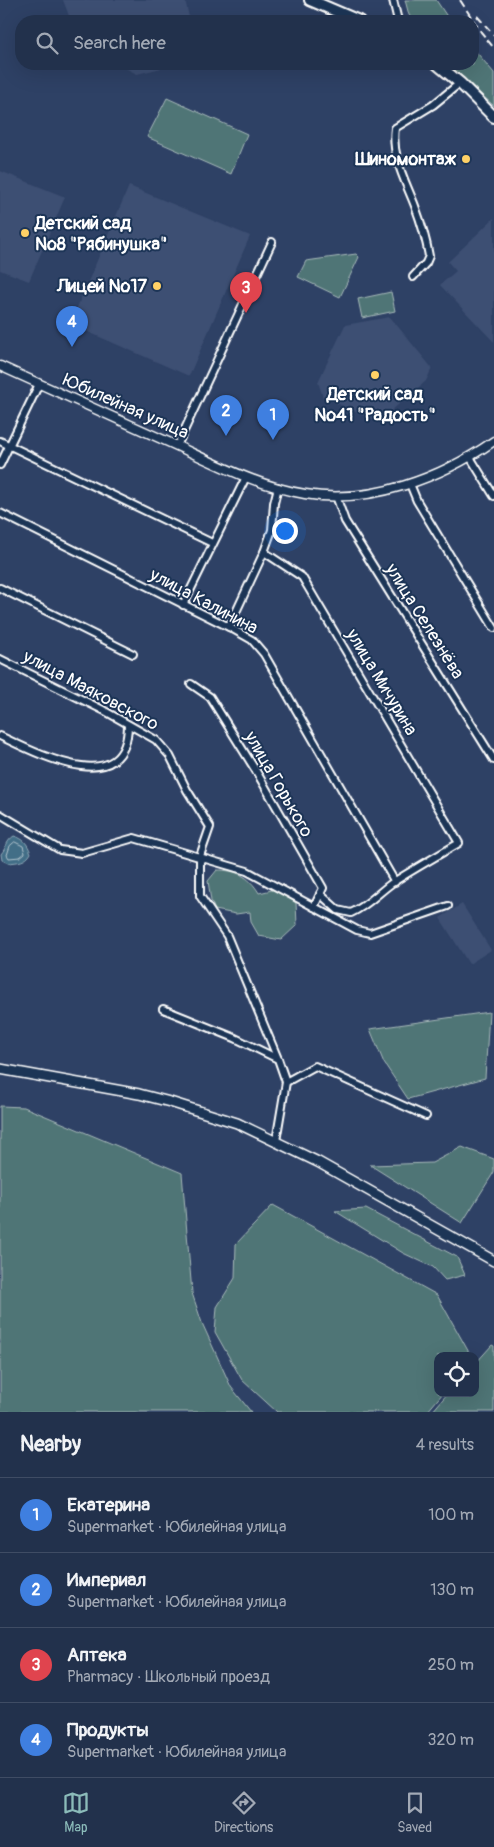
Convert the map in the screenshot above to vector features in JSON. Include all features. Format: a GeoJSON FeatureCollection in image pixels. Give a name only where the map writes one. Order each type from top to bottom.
{"type":"FeatureCollection","features":[{"type":"Feature","properties":{"kind":"main road"},"geometry":{"type":"LineString","coordinates":[[310,0],[345,15]]}},
{"type":"Feature","properties":{"kind":"main road"},"geometry":{"type":"LineString","coordinates":[[444,70],[460,83],[494,117]]}},
{"type":"Feature","properties":{"kind":"main road"},"geometry":{"type":"LineString","coordinates":[[0,1069],[139,1094],[237,1123],[318,1162],[494,1261]]}},
{"type":"Feature","properties":{"kind":"street"},"geometry":{"type":"LineString","coordinates":[[393,0],[397,15]]}},
{"type":"Feature","properties":{"kind":"street"},"geometry":{"type":"LineString","coordinates":[[413,277],[426,263],[429,256],[416,208],[394,147],[395,128],[433,105],[460,83]]}},
{"type":"Feature","properties":{"kind":"street"},"geometry":{"type":"LineString","coordinates":[[177,446],[272,242]]}},
{"type":"Feature","properties":{"kind":"street","name":"Юбилейная улица"},"geometry":{"type":"LineString","coordinates":[[0,366],[246,477],[305,494],[336,496],[367,493],[410,484],[441,473],[494,441]]}},
{"type":"Feature","properties":{"kind":"street"},"geometry":{"type":"LineString","coordinates":[[0,465],[39,384]]}},
{"type":"Feature","properties":{"kind":"street"},"geometry":{"type":"LineString","coordinates":[[0,441],[212,543]]}},
{"type":"Feature","properties":{"kind":"street"},"geometry":{"type":"LineString","coordinates":[[470,457],[494,496]]}},
{"type":"Feature","properties":{"kind":"street"},"geometry":{"type":"LineString","coordinates":[[183,605],[246,477]]}},
{"type":"Feature","properties":{"kind":"street"},"geometry":{"type":"LineString","coordinates":[[410,484],[417,501],[494,628]]}},
{"type":"Feature","properties":{"kind":"street"},"geometry":{"type":"LineString","coordinates":[[228,627],[264,552],[272,530],[274,503],[278,487]]}},
{"type":"Feature","properties":{"kind":"street","name":"улица Селезнёва"},"geometry":{"type":"LineString","coordinates":[[336,496],[345,520],[494,760]]}},
{"type":"Feature","properties":{"kind":"street","name":"улица Калинина"},"geometry":{"type":"LineString","coordinates":[[0,513],[252,640],[264,654],[395,882]]}},
{"type":"Feature","properties":{"kind":"street","name":"улица Мичурина"},"geometry":{"type":"LineString","coordinates":[[264,552],[302,577],[459,842],[395,882]]}},
{"type":"Feature","properties":{"kind":"street"},"geometry":{"type":"LineString","coordinates":[[0,588],[133,654]]}},
{"type":"Feature","properties":{"kind":"street","name":"улица Маяковского"},"geometry":{"type":"LineString","coordinates":[[0,659],[103,710],[156,740],[170,756],[187,790],[210,827],[200,856],[200,896],[227,936],[286,1082]]}},
{"type":"Feature","properties":{"kind":"street","name":"улица Горького"},"geometry":{"type":"LineString","coordinates":[[192,684],[210,697],[228,725],[323,888],[320,894]]}},
{"type":"Feature","properties":{"kind":"street"},"geometry":{"type":"LineString","coordinates":[[0,736],[37,754],[74,765],[96,767],[110,762],[122,754],[126,745],[128,725]]}},
{"type":"Feature","properties":{"kind":"street"},"geometry":{"type":"LineString","coordinates":[[0,814],[60,850],[82,853],[134,838],[247,871],[357,930],[370,933],[448,906]]}},
{"type":"Feature","properties":{"kind":"street"},"geometry":{"type":"LineString","coordinates":[[314,907],[320,894],[338,910],[351,913],[363,908],[376,894],[395,882]]}},
{"type":"Feature","properties":{"kind":"street"},"geometry":{"type":"LineString","coordinates":[[163,1009],[235,1038],[278,1059]]}},
{"type":"Feature","properties":{"kind":"street"},"geometry":{"type":"LineString","coordinates":[[276,1141],[286,1082],[315,1066],[426,1116]]}},
{"type":"Feature","properties":{"kind":"shaded area"},"geometry":{"type":"Polygon","coordinates":[[[63,0],[185,0],[189,15],[69,15],[63,0]]]}},
{"type":"Feature","properties":{"kind":"shaded area"},"geometry":{"type":"Polygon","coordinates":[[[129,70],[153,70],[137,74],[129,70]]]}},
{"type":"Feature","properties":{"kind":"shaded area","name":"Детский сад №8 \"Рябинушка\""},"geometry":{"type":"Polygon","coordinates":[[[0,171],[65,197],[29,281],[0,270],[0,171]]]}},
{"type":"Feature","properties":{"kind":"shaded area","name":"Лицей №17"},"geometry":{"type":"Polygon","coordinates":[[[129,186],[250,236],[189,376],[70,324],[129,186]]]}},
{"type":"Feature","properties":{"kind":"shaded area"},"geometry":{"type":"Polygon","coordinates":[[[494,218],[494,342],[440,285],[456,271],[448,262],[494,218]]]}},
{"type":"Feature","properties":{"kind":"shaded area","name":"Детский сад №41 \"Радость\""},"geometry":{"type":"Polygon","coordinates":[[[390,317],[432,368],[426,381],[378,422],[323,397],[318,382],[345,325],[390,317]]]}},
{"type":"Feature","properties":{"kind":"shaded area"},"geometry":{"type":"Polygon","coordinates":[[[462,904],[491,950],[469,964],[440,918],[462,904]]]}},
{"type":"Feature","properties":{"kind":"green space"},"geometry":{"type":"Polygon","coordinates":[[[405,0],[436,0],[446,15],[409,15],[405,0]]]}},
{"type":"Feature","properties":{"kind":"green space"},"geometry":{"type":"Polygon","coordinates":[[[479,55],[494,73],[494,106],[455,70],[479,70],[479,55]]]}},
{"type":"Feature","properties":{"kind":"green space"},"geometry":{"type":"Polygon","coordinates":[[[167,98],[247,134],[231,174],[147,137],[167,98]]]}},
{"type":"Feature","properties":{"kind":"green space"},"geometry":{"type":"Polygon","coordinates":[[[356,254],[359,257],[340,297],[298,277],[306,261],[356,254]]]}},
{"type":"Feature","properties":{"kind":"green space"},"geometry":{"type":"Polygon","coordinates":[[[391,292],[395,311],[362,318],[358,299],[391,292]]]}},
{"type":"Feature","properties":{"kind":"green space"},"geometry":{"type":"Polygon","coordinates":[[[217,870],[230,871],[241,875],[251,882],[259,893],[276,889],[296,903],[297,925],[281,940],[259,936],[251,922],[250,912],[236,914],[215,910],[211,901],[208,881],[217,870]]]}},
{"type":"Feature","properties":{"kind":"green space"},"geometry":{"type":"Polygon","coordinates":[[[489,1012],[485,1078],[408,1099],[384,1063],[370,1029],[489,1012]]]}},
{"type":"Feature","properties":{"kind":"green space"},"geometry":{"type":"Polygon","coordinates":[[[0,1106],[24,1107],[182,1173],[192,1293],[202,1323],[231,1387],[251,1412],[0,1412],[0,1106]]]}},
{"type":"Feature","properties":{"kind":"green space"},"geometry":{"type":"Polygon","coordinates":[[[462,1147],[494,1159],[494,1172],[462,1223],[370,1165],[432,1163],[462,1147]]]}},
{"type":"Feature","properties":{"kind":"green space"},"geometry":{"type":"Polygon","coordinates":[[[273,1205],[437,1295],[469,1352],[434,1352],[434,1397],[440,1397],[427,1412],[277,1412],[242,1380],[215,1332],[217,1307],[235,1278],[236,1244],[273,1205]]]}},
{"type":"Feature","properties":{"kind":"green space"},"geometry":{"type":"Polygon","coordinates":[[[366,1209],[457,1257],[465,1275],[445,1280],[433,1267],[403,1253],[335,1211],[366,1209]]]}},
{"type":"Feature","properties":{"kind":"green space"},"geometry":{"type":"Polygon","coordinates":[[[492,1345],[494,1346],[494,1412],[432,1412],[445,1397],[479,1397],[479,1360],[492,1345]]]}},
{"type":"Feature","properties":{"kind":"water"},"geometry":{"type":"Polygon","coordinates":[[[14,836],[25,842],[31,853],[24,860],[8,863],[2,860],[1,854],[9,840],[14,836]]]}},
{"type":"Feature","properties":{"kind":"railway"},"geometry":{"type":"LineString","coordinates":[[460,0],[470,15]]}},
{"type":"Feature","properties":{"kind":"railway"},"geometry":{"type":"LineString","coordinates":[[479,18],[494,35]]}},
{"type":"Feature","properties":{"kind":"railway"},"geometry":{"type":"LineString","coordinates":[[479,29],[494,48]]}},
{"type":"Feature","properties":{"kind":"place","name":"Шиномонтаж"},"geometry":{"type":"Point","coordinates":[466,159]}},
{"type":"Feature","properties":{"kind":"place","name":"Детский сад №8 \"Рябинушка\""},"geometry":{"type":"Point","coordinates":[25,233]}},
{"type":"Feature","properties":{"kind":"place","name":"Лицей №17"},"geometry":{"type":"Point","coordinates":[157,286]}},
{"type":"Feature","properties":{"kind":"place","name":"Аптека"},"geometry":{"type":"Point","coordinates":[246,313]}},
{"type":"Feature","properties":{"kind":"place","name":"Продукты"},"geometry":{"type":"Point","coordinates":[72,347]}},
{"type":"Feature","properties":{"kind":"place","name":"Детский сад №41 \"Радость\""},"geometry":{"type":"Point","coordinates":[375,375]}},
{"type":"Feature","properties":{"kind":"place","name":"Империал"},"geometry":{"type":"Point","coordinates":[226,436]}},
{"type":"Feature","properties":{"kind":"place","name":"Екатерина"},"geometry":{"type":"Point","coordinates":[273,440]}}]}
